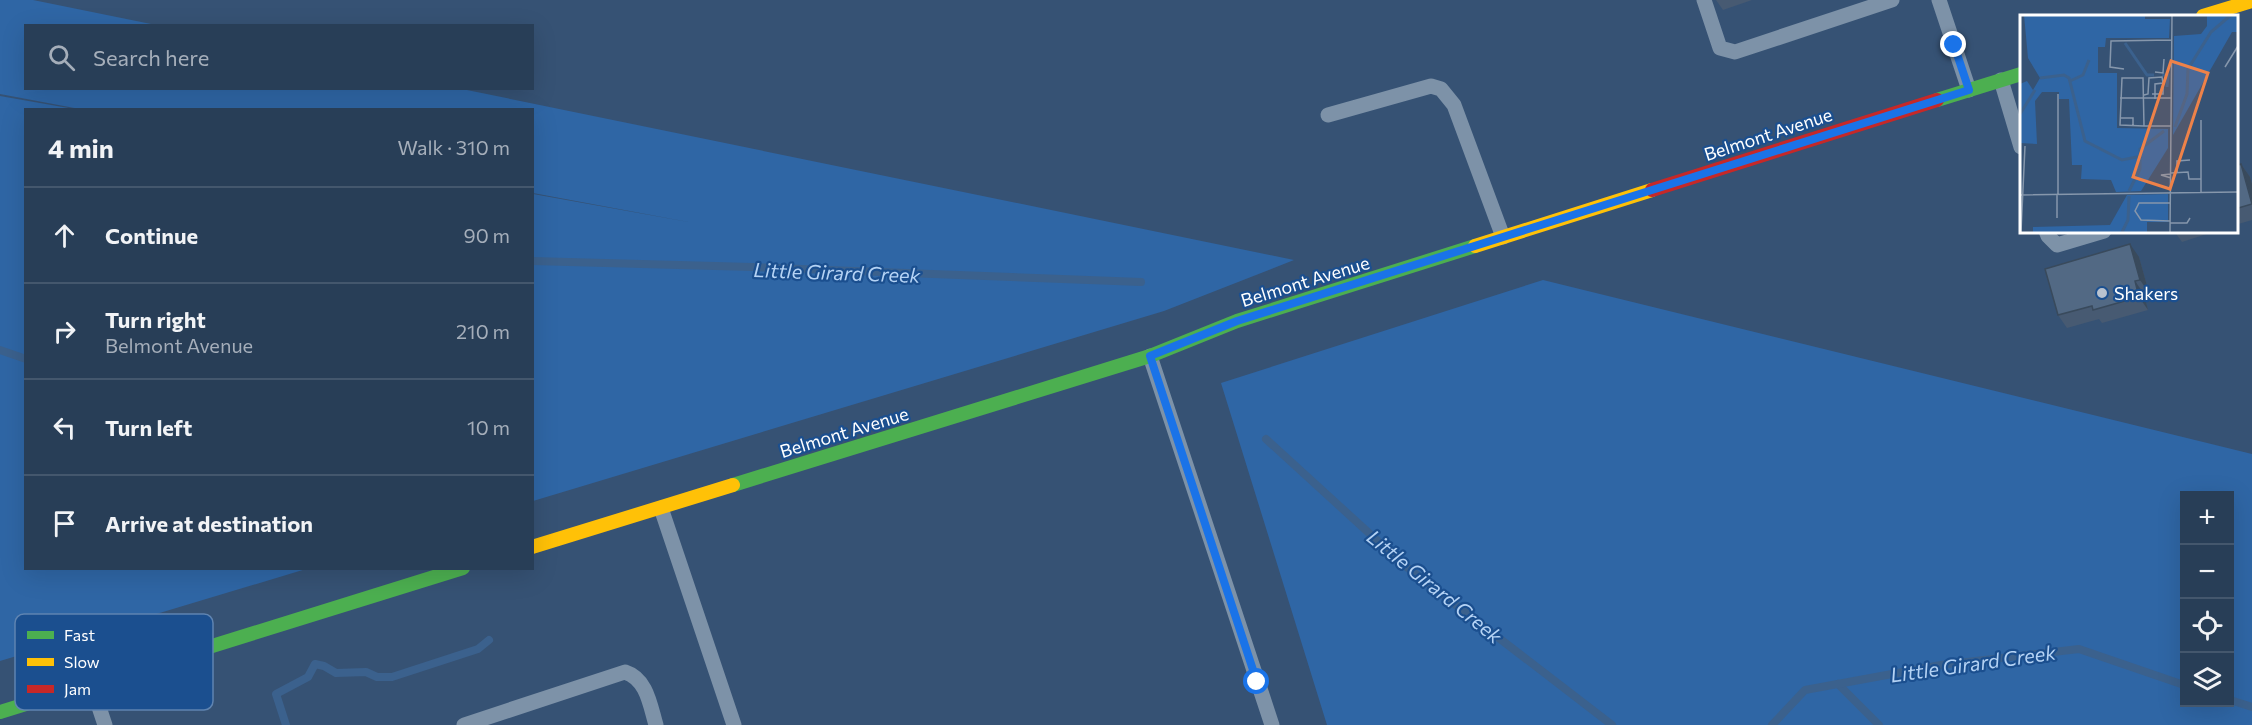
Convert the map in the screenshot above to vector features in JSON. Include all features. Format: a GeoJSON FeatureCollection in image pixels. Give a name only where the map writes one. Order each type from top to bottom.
{"type":"FeatureCollection","features":[{"type":"Feature","properties":{"kind":"main road"},"geometry":{"type":"LineString","coordinates":[[2206,15],[2252,1]]}},
{"type":"Feature","properties":{"kind":"main road","name":"Belmont Avenue"},"geometry":{"type":"LineString","coordinates":[[534,546],[1150,356],[1237,321],[2020,74]]}},
{"type":"Feature","properties":{"kind":"main road"},"geometry":{"type":"LineString","coordinates":[[213,645],[457,570]]}},
{"type":"Feature","properties":{"kind":"main road"},"geometry":{"type":"LineString","coordinates":[[0,712],[15,707]]}},
{"type":"Feature","properties":{"kind":"lane"},"geometry":{"type":"LineString","coordinates":[[1704,0],[1720,48],[1735,52],[1859,5],[1892,0]]}},
{"type":"Feature","properties":{"kind":"lane"},"geometry":{"type":"LineString","coordinates":[[1939,0],[1969,90]]}},
{"type":"Feature","properties":{"kind":"lane"},"geometry":{"type":"LineString","coordinates":[[2001,80],[2020,144]]}},
{"type":"Feature","properties":{"kind":"lane"},"geometry":{"type":"LineString","coordinates":[[1328,114],[1431,86],[1441,89],[1454,105],[1503,237]]}},
{"type":"Feature","properties":{"kind":"lane"},"geometry":{"type":"LineString","coordinates":[[2046,232],[2057,246],[2101,232]]}},
{"type":"Feature","properties":{"kind":"lane"},"geometry":{"type":"LineString","coordinates":[[1150,356],[1272,725]]}},
{"type":"Feature","properties":{"kind":"lane"},"geometry":{"type":"LineString","coordinates":[[660,508],[734,725]]}},
{"type":"Feature","properties":{"kind":"lane"},"geometry":{"type":"LineString","coordinates":[[464,725],[625,672],[634,674],[643,684],[656,725]]}},
{"type":"Feature","properties":{"kind":"lane"},"geometry":{"type":"LineString","coordinates":[[100,710],[105,725]]}},
{"type":"Feature","properties":{"kind":"shaded area"},"geometry":{"type":"Polygon","coordinates":[[[0,0],[33,0],[151,24],[24,24],[24,90],[467,90],[1294,260],[1164,311],[534,501],[534,194],[694,223],[534,193],[534,108],[74,108],[0,94],[0,0]]]}},
{"type":"Feature","properties":{"kind":"shaded area"},"geometry":{"type":"Polygon","coordinates":[[[0,96],[68,108],[24,108],[24,570],[303,570],[156,614],[15,614],[15,656],[0,661],[0,96]]]}},
{"type":"Feature","properties":{"kind":"shaded area"},"geometry":{"type":"Polygon","coordinates":[[[1543,280],[2252,454],[2252,725],[1327,725],[1221,383],[1543,280]]]}},
{"type":"Feature","properties":{"kind":"building"},"geometry":{"type":"Polygon","coordinates":[[[2241,164],[2252,204],[2237,208],[2237,165],[2241,164]]]}},
{"type":"Feature","properties":{"kind":"building","name":"Shakers"},"geometry":{"type":"Polygon","coordinates":[[[2130,244],[2140,280],[2135,281],[2139,297],[2093,310],[2092,306],[2058,315],[2045,269],[2130,244]]]}},
{"type":"Feature","properties":{"kind":"waterway","name":"Little Girard Creek"},"geometry":{"type":"LineString","coordinates":[[534,261],[1141,282]]}},
{"type":"Feature","properties":{"kind":"waterway","name":"Little Girard Creek"},"geometry":{"type":"LineString","coordinates":[[0,350],[24,358]]}},
{"type":"Feature","properties":{"kind":"waterway","name":"Little Girard Creek"},"geometry":{"type":"LineString","coordinates":[[1266,439],[1404,565],[1612,725]]}},
{"type":"Feature","properties":{"kind":"waterway"},"geometry":{"type":"LineString","coordinates":[[286,725],[276,694],[308,677],[315,664],[336,673],[366,672],[377,677],[392,677],[478,649],[489,640]]}},
{"type":"Feature","properties":{"kind":"waterway","name":"Little Girard Creek"},"geometry":{"type":"LineString","coordinates":[[1772,725],[1805,690],[1941,665],[2079,649],[2180,684]]}},
{"type":"Feature","properties":{"kind":"waterway"},"geometry":{"type":"LineString","coordinates":[[1838,684],[1879,725]]}},
{"type":"Feature","properties":{"kind":"waterway","name":"Little Girard Creek"},"geometry":{"type":"LineString","coordinates":[[2234,701],[2252,707]]}},
{"type":"Feature","properties":{"kind":"traffic: fast"},"geometry":{"type":"LineString","coordinates":[[1937,100],[2020,74]]}},
{"type":"Feature","properties":{"kind":"traffic: fast"},"geometry":{"type":"LineString","coordinates":[[733,485],[1150,356],[1237,321],[1475,246]]}},
{"type":"Feature","properties":{"kind":"traffic: fast"},"geometry":{"type":"LineString","coordinates":[[213,646],[457,570]]}},
{"type":"Feature","properties":{"kind":"traffic: fast"},"geometry":{"type":"LineString","coordinates":[[0,712],[15,707]]}},
{"type":"Feature","properties":{"kind":"traffic: slow"},"geometry":{"type":"LineString","coordinates":[[2206,15],[2252,1]]}},
{"type":"Feature","properties":{"kind":"traffic: slow"},"geometry":{"type":"LineString","coordinates":[[1475,246],[1652,190]]}},
{"type":"Feature","properties":{"kind":"traffic: slow"},"geometry":{"type":"LineString","coordinates":[[534,546],[733,485]]}},
{"type":"Feature","properties":{"kind":"traffic: jam"},"geometry":{"type":"LineString","coordinates":[[1652,190],[1937,100]]}},
{"type":"Feature","properties":{"kind":"place","name":"Shakers"},"geometry":{"type":"Point","coordinates":[2102,293]}},
{"type":"Feature","properties":{"kind":"route"},"geometry":{"type":"LineString","coordinates":[[1257,682],[1150,356],[1237,321],[1969,90],[1954,45]]}}]}
